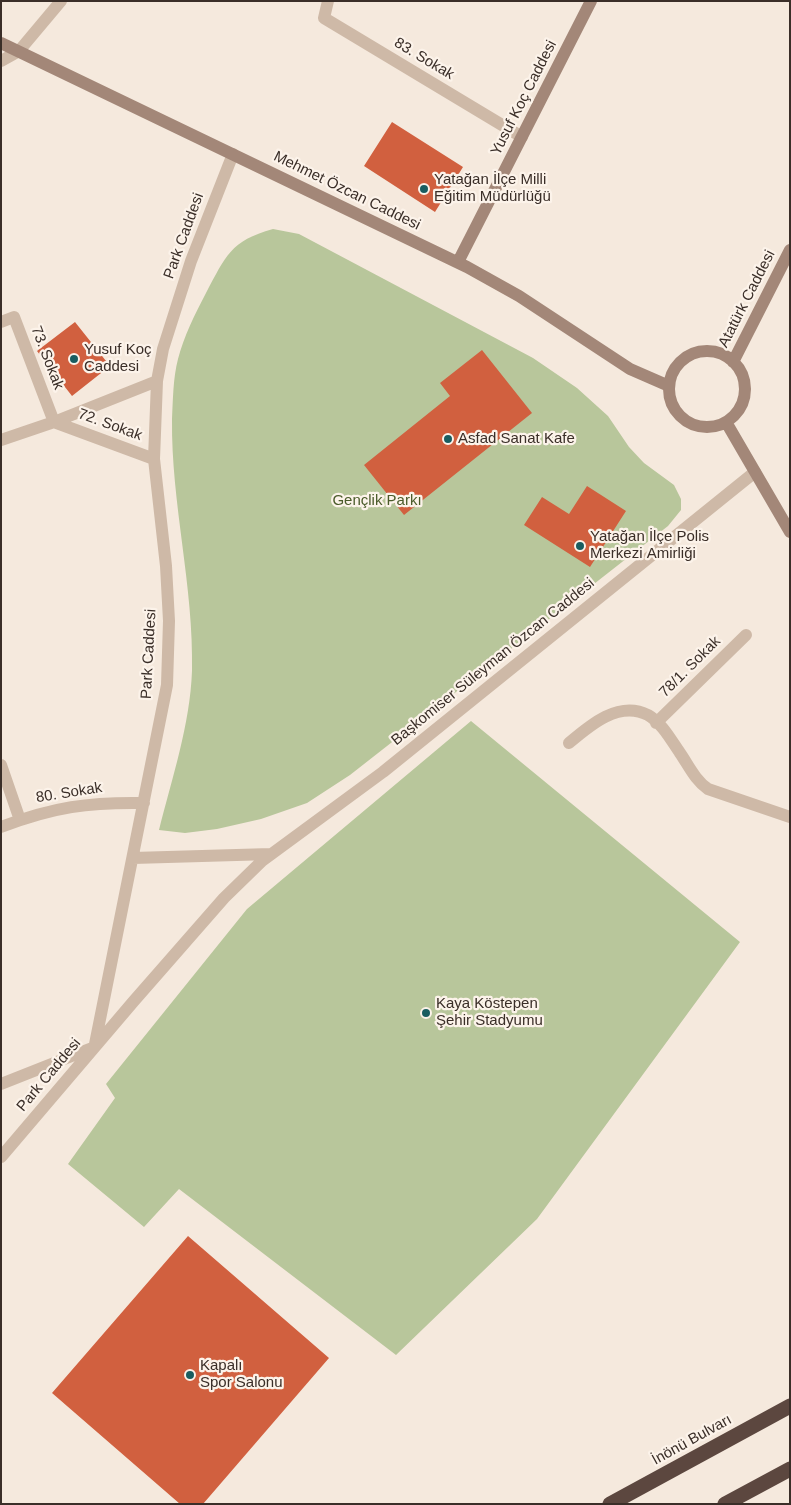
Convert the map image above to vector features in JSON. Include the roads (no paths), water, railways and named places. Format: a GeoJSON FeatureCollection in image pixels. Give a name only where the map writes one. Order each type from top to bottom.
{"type":"FeatureCollection","features":[{"type":"Feature","properties":{"kind":"highway","name":"İnönü Bulvarı"},"geometry":{"type":"LineString","coordinates":[[610,1504],[790,1406]]}},
{"type":"Feature","properties":{"kind":"highway"},"geometry":{"type":"LineString","coordinates":[[725,1504],[790,1469]]}},
{"type":"Feature","properties":{"kind":"street"},"geometry":{"type":"LineString","coordinates":[[1,61],[19,52],[61,1]]}},
{"type":"Feature","properties":{"kind":"street","name":"83. Sokak"},"geometry":{"type":"LineString","coordinates":[[328,1],[324,18],[522,137]]}},
{"type":"Feature","properties":{"kind":"street","name":"Yusuf Koç Caddesi"},"geometry":{"type":"LineString","coordinates":[[458,262],[591,1]]}},
{"type":"Feature","properties":{"kind":"street","name":"Mehmet Özcan Caddesi"},"geometry":{"type":"LineString","coordinates":[[1,43],[458,262],[520,296],[630,369],[669,386]]}},
{"type":"Feature","properties":{"kind":"street","name":"Park Caddesi"},"geometry":{"type":"LineString","coordinates":[[1,1157],[95,1047],[144,803],[167,676],[169,621],[166,566],[154,459],[157,381],[163,349],[191,261],[232,154]]}},
{"type":"Feature","properties":{"kind":"street","name":"Atatürk Caddesi"},"geometry":{"type":"LineString","coordinates":[[733,362],[790,250]]}},
{"type":"Feature","properties":{"kind":"street","name":"73. Sokak"},"geometry":{"type":"LineString","coordinates":[[1,322],[14,317],[54,422]]}},
{"type":"Feature","properties":{"kind":"street"},"geometry":{"type":"LineString","coordinates":[[709,352],[722,355],[733,362],[741,372],[744,384],[744,398],[739,410],[726,422],[706,427],[694,425],[684,420],[676,411],[671,401],[669,386],[677,366],[696,353],[709,352]]}},
{"type":"Feature","properties":{"kind":"street","name":"72. Sokak"},"geometry":{"type":"LineString","coordinates":[[1,440],[54,422],[157,381]]}},
{"type":"Feature","properties":{"kind":"street","name":"72. Sokak"},"geometry":{"type":"LineString","coordinates":[[54,422],[154,459]]}},
{"type":"Feature","properties":{"kind":"street"},"geometry":{"type":"LineString","coordinates":[[726,422],[755,472],[785,513],[790,532]]}},
{"type":"Feature","properties":{"kind":"street","name":"Başkomiser Süleyman Özcan Caddesi"},"geometry":{"type":"LineString","coordinates":[[95,1047],[224,898],[271,854],[383,772],[755,472]]}},
{"type":"Feature","properties":{"kind":"street","name":"78/1. Sokak"},"geometry":{"type":"LineString","coordinates":[[656,723],[746,634]]}},
{"type":"Feature","properties":{"kind":"street"},"geometry":{"type":"LineString","coordinates":[[569,742],[590,724],[604,716],[628,711],[648,715],[666,731],[698,782],[717,792],[790,818]]}},
{"type":"Feature","properties":{"kind":"street"},"geometry":{"type":"LineString","coordinates":[[1,765],[20,820]]}},
{"type":"Feature","properties":{"kind":"street","name":"80. Sokak"},"geometry":{"type":"LineString","coordinates":[[1,827],[59,808],[98,802],[144,803]]}},
{"type":"Feature","properties":{"kind":"street"},"geometry":{"type":"LineString","coordinates":[[133,858],[271,854]]}},
{"type":"Feature","properties":{"kind":"street"},"geometry":{"type":"LineString","coordinates":[[1,1084],[95,1047]]}},
{"type":"Feature","properties":{"kind":"place","name":"Yatağan İlçe Milli Eğitim Müdürlüğü"},"geometry":{"type":"Point","coordinates":[424,189]}},
{"type":"Feature","properties":{"kind":"place","name":"Yusuf Koç Caddesi"},"geometry":{"type":"Point","coordinates":[74,359]}},
{"type":"Feature","properties":{"kind":"place","name":"Asfad Sanat Kafe"},"geometry":{"type":"Point","coordinates":[448,439]}},
{"type":"Feature","properties":{"kind":"place","name":"Yatağan İlçe Polis Merkezi Amirliği"},"geometry":{"type":"Point","coordinates":[580,546]}},
{"type":"Feature","properties":{"kind":"place","name":"Kaya Köstepen Şehir Stadyumu"},"geometry":{"type":"Point","coordinates":[426,1013]}},
{"type":"Feature","properties":{"kind":"place","name":"Kapalı Spor Salonu"},"geometry":{"type":"Point","coordinates":[190,1375]}},
{"type":"Feature","properties":{"kind":"park label","name":"Gençlik Parkı"},"geometry":{"type":"Point","coordinates":[377,501]}}]}
